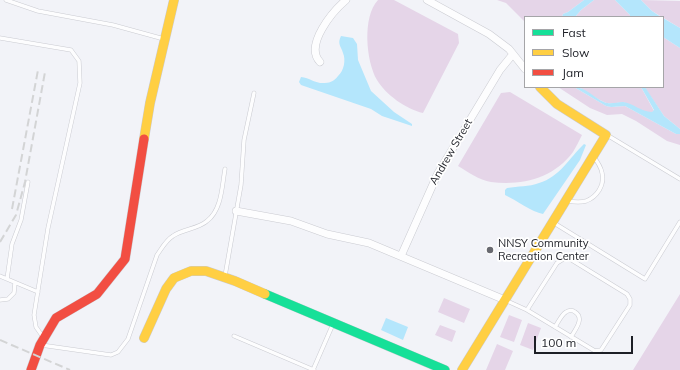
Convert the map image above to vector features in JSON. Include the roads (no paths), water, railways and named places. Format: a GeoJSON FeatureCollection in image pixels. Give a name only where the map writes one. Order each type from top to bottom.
{"type":"FeatureCollection","features":[{"type":"Feature","properties":{"kind":"street"},"geometry":{"type":"LineString","coordinates":[[31,370],[42,341],[56,318],[97,294],[125,259],[150,103],[174,0]]}},
{"type":"Feature","properties":{"kind":"street"},"geometry":{"type":"LineString","coordinates":[[320,62],[316,58],[315,54],[318,39],[332,13],[346,0]]}},
{"type":"Feature","properties":{"kind":"street"},"geometry":{"type":"LineString","coordinates":[[427,0],[489,34],[505,46],[524,68]]}},
{"type":"Feature","properties":{"kind":"street","name":"Andrew Street"},"geometry":{"type":"LineString","coordinates":[[401,256],[438,173],[500,70],[513,54]]}},
{"type":"Feature","properties":{"kind":"street"},"geometry":{"type":"LineString","coordinates":[[462,370],[606,135],[557,104],[541,88]]}},
{"type":"Feature","properties":{"kind":"street"},"geometry":{"type":"LineString","coordinates":[[236,211],[291,221],[327,234],[369,243],[505,300]]}},
{"type":"Feature","properties":{"kind":"street"},"geometry":{"type":"LineString","coordinates":[[144,338],[166,289],[174,278],[191,271],[206,271],[224,277],[334,323],[439,369]]}},
{"type":"Feature","properties":{"kind":"lane"},"geometry":{"type":"LineString","coordinates":[[6,0],[38,11],[113,25],[165,39]]}},
{"type":"Feature","properties":{"kind":"lane"},"geometry":{"type":"LineString","coordinates":[[0,38],[71,50],[79,61],[80,83],[48,228],[34,315],[36,327],[42,341],[111,355],[118,352],[128,339],[157,254],[173,235],[207,221],[214,213],[219,200],[225,169]]}},
{"type":"Feature","properties":{"kind":"lane"},"geometry":{"type":"LineString","coordinates":[[224,277],[241,185],[244,140],[254,93]]}},
{"type":"Feature","properties":{"kind":"lane"},"geometry":{"type":"LineString","coordinates":[[606,135],[680,179]]}},
{"type":"Feature","properties":{"kind":"lane"},"geometry":{"type":"LineString","coordinates":[[566,201],[585,202],[595,195],[602,185],[602,174],[593,156]]}},
{"type":"Feature","properties":{"kind":"lane"},"geometry":{"type":"LineString","coordinates":[[7,279],[12,244],[21,220],[28,182]]}},
{"type":"Feature","properties":{"kind":"lane"},"geometry":{"type":"LineString","coordinates":[[553,222],[645,279],[680,222]]}},
{"type":"Feature","properties":{"kind":"lane"},"geometry":{"type":"LineString","coordinates":[[505,300],[528,310],[595,351],[601,350],[630,305],[630,299],[629,296],[570,259],[565,258],[557,263],[528,310]]}},
{"type":"Feature","properties":{"kind":"lane"},"geometry":{"type":"LineString","coordinates":[[0,276],[38,292]]}},
{"type":"Feature","properties":{"kind":"lane"},"geometry":{"type":"LineString","coordinates":[[0,300],[8,299],[14,293],[15,283]]}},
{"type":"Feature","properties":{"kind":"lane"},"geometry":{"type":"LineString","coordinates":[[555,327],[565,312],[574,311],[579,315],[580,321],[571,337]]}},
{"type":"Feature","properties":{"kind":"lane"},"geometry":{"type":"LineString","coordinates":[[234,336],[314,370],[334,323]]}},
{"type":"Feature","properties":{"kind":"water"},"geometry":{"type":"Polygon","coordinates":[[[584,0],[594,0],[576,16],[562,16],[563,14],[584,0]]]}},
{"type":"Feature","properties":{"kind":"water"},"geometry":{"type":"Polygon","coordinates":[[[615,0],[641,0],[660,16],[630,16],[615,0]]]}},
{"type":"Feature","properties":{"kind":"water"},"geometry":{"type":"Polygon","coordinates":[[[664,19],[680,28],[680,48],[664,38],[664,19]]]}},
{"type":"Feature","properties":{"kind":"water"},"geometry":{"type":"Polygon","coordinates":[[[341,36],[353,38],[357,44],[358,60],[371,91],[394,112],[412,124],[412,126],[382,116],[371,109],[301,85],[299,82],[301,77],[319,83],[327,83],[334,80],[340,74],[344,62],[344,56],[339,43],[341,36]]]}},
{"type":"Feature","properties":{"kind":"water"},"geometry":{"type":"Polygon","coordinates":[[[576,88],[580,88],[607,103],[623,102],[644,111],[652,112],[654,110],[642,88],[646,88],[664,116],[680,129],[680,134],[676,134],[625,106],[606,106],[576,88]]]}},
{"type":"Feature","properties":{"kind":"water"},"geometry":{"type":"Polygon","coordinates":[[[584,144],[586,145],[580,160],[543,214],[505,195],[505,190],[507,188],[535,184],[553,176],[559,172],[584,144]]]}},
{"type":"Feature","properties":{"kind":"water"},"geometry":{"type":"Polygon","coordinates":[[[386,318],[408,327],[403,340],[381,330],[386,318]]]}},
{"type":"Feature","properties":{"kind":"railway"},"geometry":{"type":"LineString","coordinates":[[12,209],[38,70]]}},
{"type":"Feature","properties":{"kind":"railway"},"geometry":{"type":"LineString","coordinates":[[0,242],[16,215],[25,182],[45,72]]}},
{"type":"Feature","properties":{"kind":"railway"},"geometry":{"type":"LineString","coordinates":[[0,340],[70,370]]}},
{"type":"Feature","properties":{"kind":"place","name":"NNSY Community Recreation Center"},"geometry":{"type":"Point","coordinates":[490,250]}}]}
